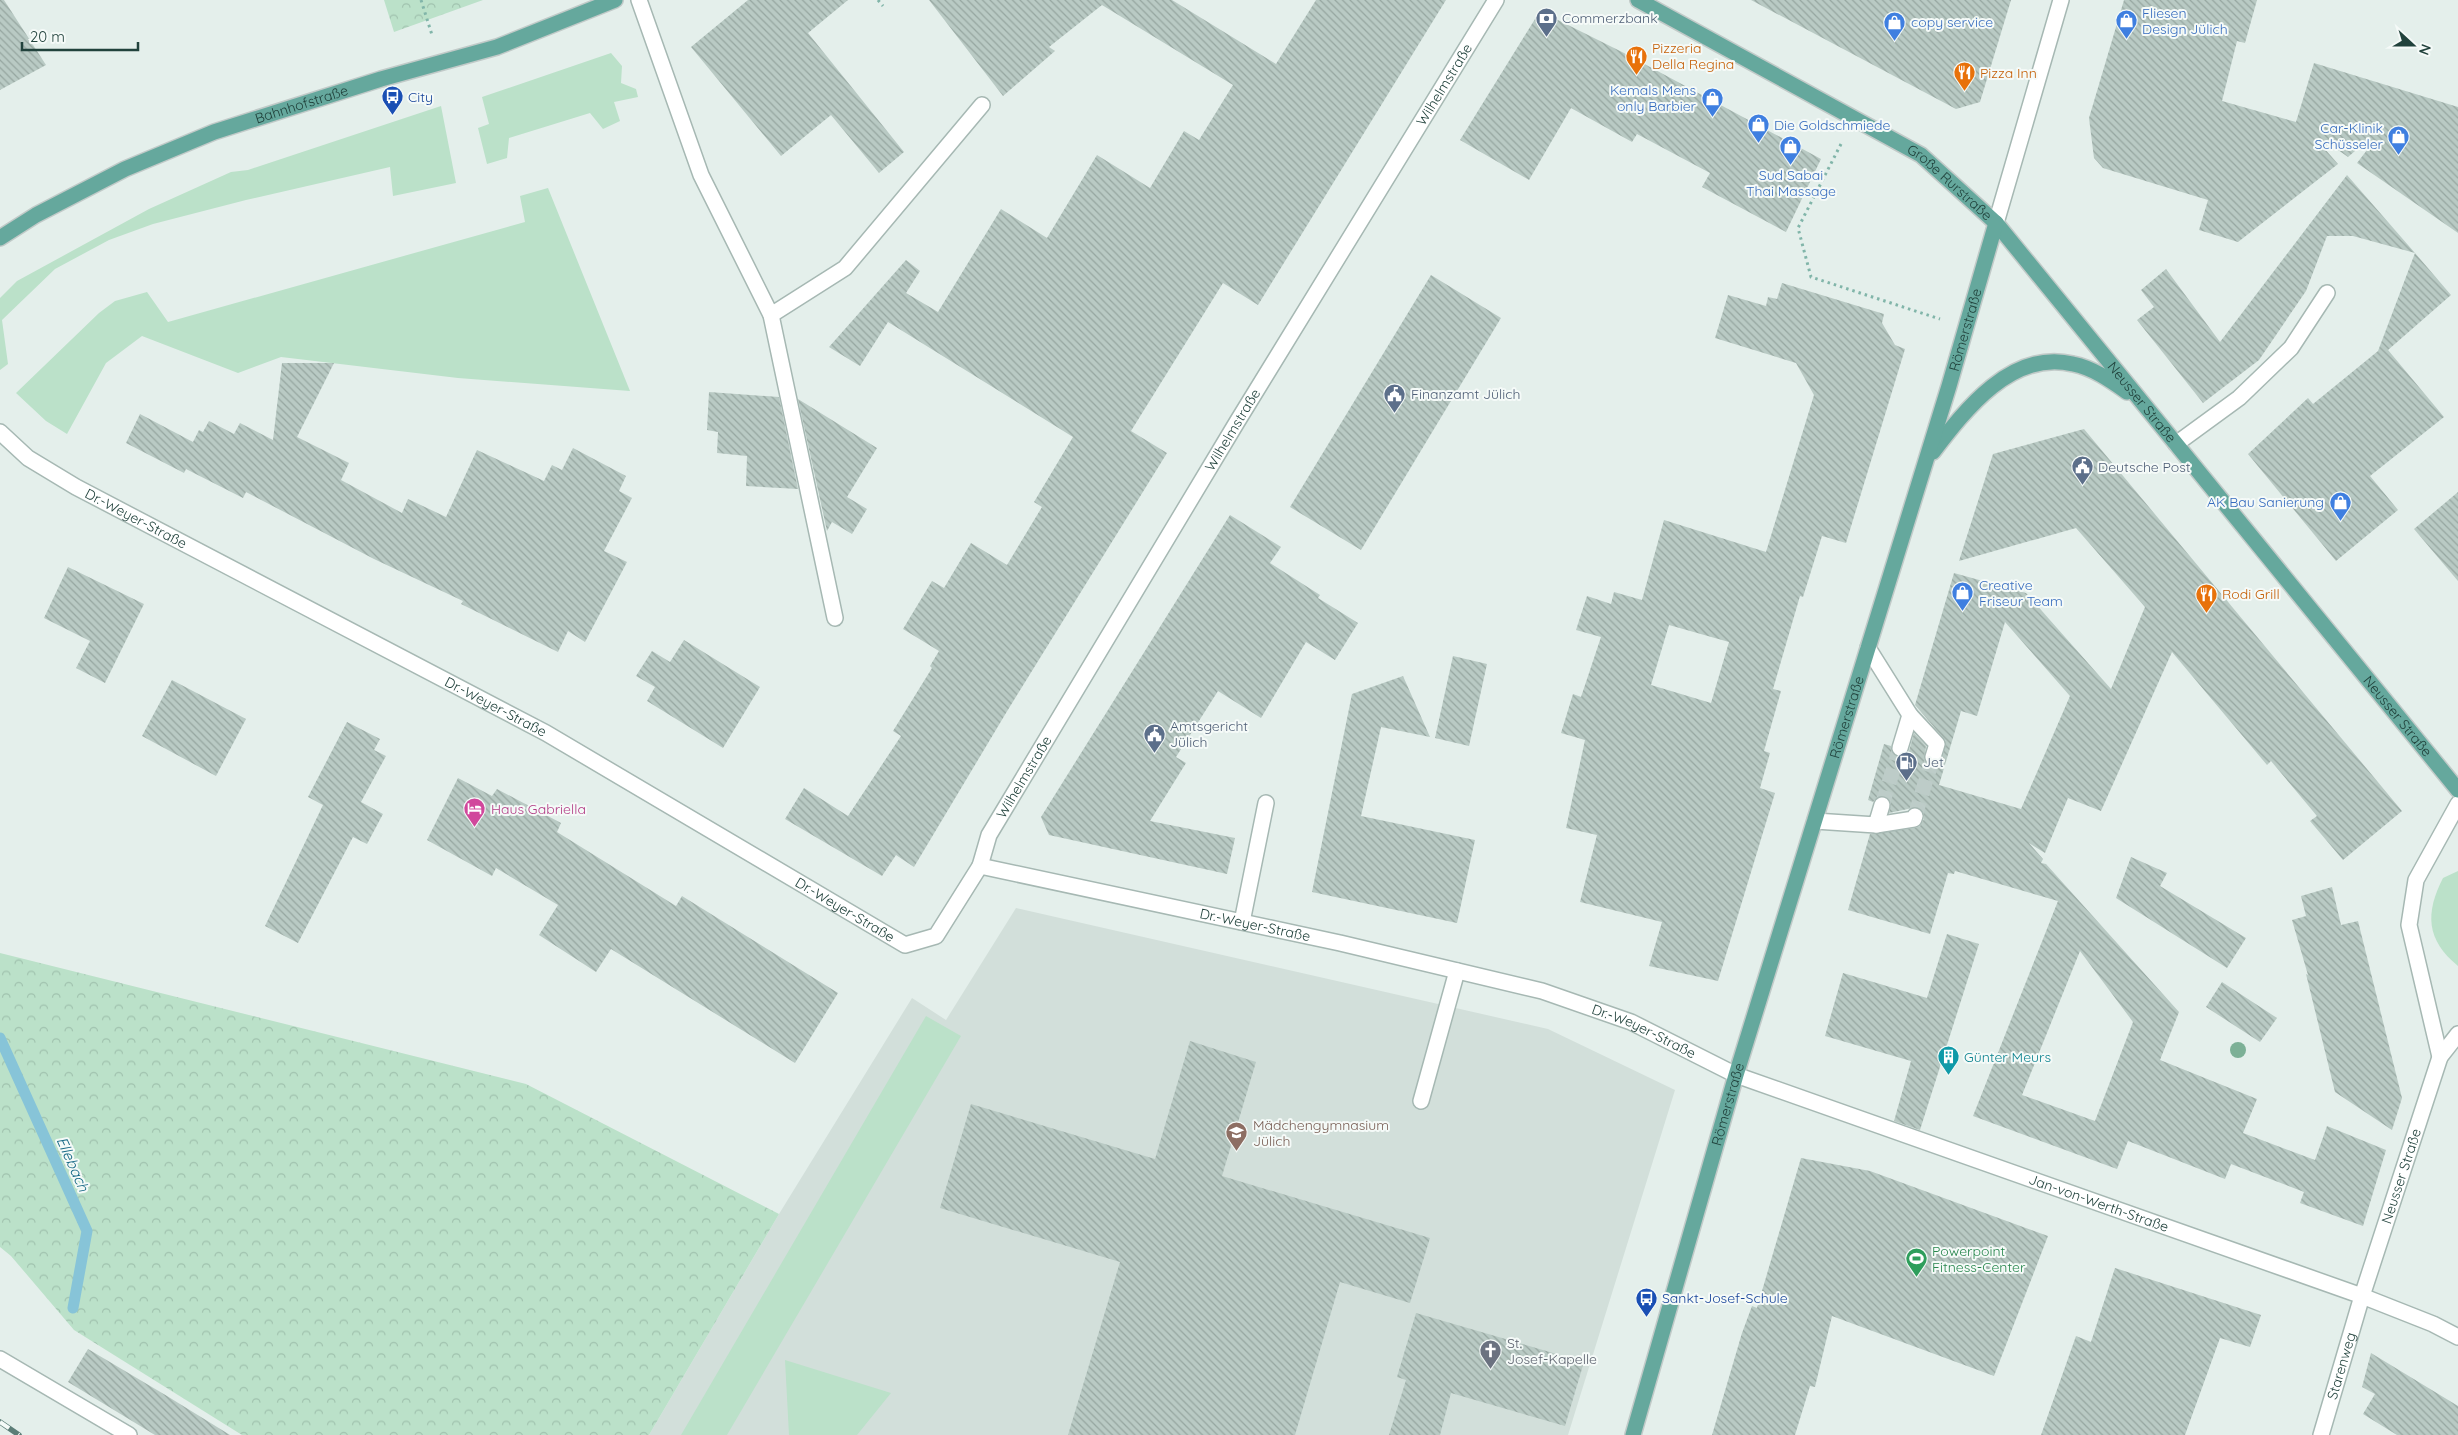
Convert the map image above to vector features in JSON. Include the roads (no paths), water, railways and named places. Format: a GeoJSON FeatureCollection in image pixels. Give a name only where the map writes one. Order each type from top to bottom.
{"type":"FeatureCollection","features":[{"type":"Feature","properties":{"kind":"main road","name":"Bahnhofstraße"},"geometry":{"type":"LineString","coordinates":[[0,238],[36,215],[125,169],[214,132],[440,62],[497,47],[615,0]]}},
{"type":"Feature","properties":{"kind":"main road","name":"Große Rurstraße"},"geometry":{"type":"LineString","coordinates":[[1638,0],[1855,117],[1921,155],[1996,223]]}},
{"type":"Feature","properties":{"kind":"main road","name":"Römerstraße"},"geometry":{"type":"LineString","coordinates":[[1633,1435],[1736,1075],[1926,462],[1996,223]]}},
{"type":"Feature","properties":{"kind":"main road","name":"Neusser Straße"},"geometry":{"type":"LineString","coordinates":[[1996,223],[2458,790]]}},
{"type":"Feature","properties":{"kind":"main road"},"geometry":{"type":"LineString","coordinates":[[1926,462],[1964,412],[2002,379],[2033,365],[2049,362],[2079,366],[2111,380],[2143,403]]}},
{"type":"Feature","properties":{"kind":"street"},"geometry":{"type":"LineString","coordinates":[[639,0],[701,175],[770,315],[835,618]]}},
{"type":"Feature","properties":{"kind":"street","name":"Wilhelmstraße"},"geometry":{"type":"LineString","coordinates":[[980,866],[989,835],[1237,422],[1496,0]]}},
{"type":"Feature","properties":{"kind":"street","name":"Römerstraße"},"geometry":{"type":"LineString","coordinates":[[1996,223],[2062,0]]}},
{"type":"Feature","properties":{"kind":"street"},"geometry":{"type":"LineString","coordinates":[[770,315],[845,268],[982,104]]}},
{"type":"Feature","properties":{"kind":"street"},"geometry":{"type":"LineString","coordinates":[[2176,444],[2238,398],[2291,348],[2327,293]]}},
{"type":"Feature","properties":{"kind":"street","name":"Dr.-Weyer-Straße"},"geometry":{"type":"LineString","coordinates":[[0,432],[28,458],[76,487],[546,733],[905,944],[936,936],[980,866],[1242,922],[1542,991],[1631,1022],[1736,1075]]}},
{"type":"Feature","properties":{"kind":"street"},"geometry":{"type":"LineString","coordinates":[[1868,648],[1910,716],[1937,744],[1933,757]]}},
{"type":"Feature","properties":{"kind":"street"},"geometry":{"type":"LineString","coordinates":[[1900,748],[1910,716]]}},
{"type":"Feature","properties":{"kind":"street"},"geometry":{"type":"LineString","coordinates":[[1242,922],[1266,803]]}},
{"type":"Feature","properties":{"kind":"street"},"geometry":{"type":"LineString","coordinates":[[2440,1057],[2409,925],[2416,880],[2437,837],[2458,804]]}},
{"type":"Feature","properties":{"kind":"street"},"geometry":{"type":"LineString","coordinates":[[1876,825],[1882,805]]}},
{"type":"Feature","properties":{"kind":"street"},"geometry":{"type":"LineString","coordinates":[[1814,821],[1876,825],[1914,818],[1915,816]]}},
{"type":"Feature","properties":{"kind":"street"},"geometry":{"type":"LineString","coordinates":[[1421,1101],[1457,971]]}},
{"type":"Feature","properties":{"kind":"street","name":"Neusser Straße"},"geometry":{"type":"LineString","coordinates":[[2362,1296],[2440,1057],[2458,1034]]}},
{"type":"Feature","properties":{"kind":"street","name":"Jan-von-Werth-Straße"},"geometry":{"type":"LineString","coordinates":[[1736,1075],[2362,1296],[2433,1324],[2458,1338]]}},
{"type":"Feature","properties":{"kind":"street","name":"Starenweg"},"geometry":{"type":"LineString","coordinates":[[2321,1435],[2362,1296]]}},
{"type":"Feature","properties":{"kind":"street"},"geometry":{"type":"LineString","coordinates":[[0,1359],[129,1435]]}},
{"type":"Feature","properties":{"kind":"waterway","name":"Ellebach"},"geometry":{"type":"LineString","coordinates":[[0,1038],[87,1231],[73,1308]]}},
{"type":"Feature","properties":{"kind":"tunnel"},"geometry":{"type":"LineString","coordinates":[[1882,805],[1900,748]]}},
{"type":"Feature","properties":{"kind":"tunnel"},"geometry":{"type":"LineString","coordinates":[[1915,816],[1933,757]]}},
{"type":"Feature","properties":{"kind":"railway"},"geometry":{"type":"LineString","coordinates":[[0,1422],[19,1435]]}},
{"type":"Feature","properties":{"kind":"place","name":"Commerzbank"},"geometry":{"type":"Point","coordinates":[1546,37]}},
{"type":"Feature","properties":{"kind":"place","name":"Fliesen Design Jülich"},"geometry":{"type":"Point","coordinates":[2126,40]}},
{"type":"Feature","properties":{"kind":"place","name":"copy service"},"geometry":{"type":"Point","coordinates":[1895,41]}},
{"type":"Feature","properties":{"kind":"place","name":"Pizzeria Della Regina"},"geometry":{"type":"Point","coordinates":[1636,75]}},
{"type":"Feature","properties":{"kind":"place","name":"Pizza Inn"},"geometry":{"type":"Point","coordinates":[1964,92]}},
{"type":"Feature","properties":{"kind":"place","name":"City"},"geometry":{"type":"Point","coordinates":[392,116]}},
{"type":"Feature","properties":{"kind":"place","name":"Kemals Mens only Barbier"},"geometry":{"type":"Point","coordinates":[1712,117]}},
{"type":"Feature","properties":{"kind":"place","name":"Die Goldschmiede"},"geometry":{"type":"Point","coordinates":[1758,144]}},
{"type":"Feature","properties":{"kind":"place","name":"Car-Klinik Schüsseler"},"geometry":{"type":"Point","coordinates":[2399,155]}},
{"type":"Feature","properties":{"kind":"place","name":"Sud Sabai Thai Massage"},"geometry":{"type":"Point","coordinates":[1791,166]}},
{"type":"Feature","properties":{"kind":"place","name":"Finanzamt Jülich"},"geometry":{"type":"Point","coordinates":[1395,413]}},
{"type":"Feature","properties":{"kind":"place","name":"Deutsche Post"},"geometry":{"type":"Point","coordinates":[2082,486]}},
{"type":"Feature","properties":{"kind":"place","name":"AK Bau Sanierung"},"geometry":{"type":"Point","coordinates":[2340,521]}},
{"type":"Feature","properties":{"kind":"place","name":"Creative Friseur Team"},"geometry":{"type":"Point","coordinates":[1963,612]}},
{"type":"Feature","properties":{"kind":"place","name":"Rodi Grill"},"geometry":{"type":"Point","coordinates":[2206,613]}},
{"type":"Feature","properties":{"kind":"place","name":"Amtsgericht Jülich"},"geometry":{"type":"Point","coordinates":[1154,753]}},
{"type":"Feature","properties":{"kind":"place","name":"Jet"},"geometry":{"type":"Point","coordinates":[1907,781]}},
{"type":"Feature","properties":{"kind":"place","name":"Haus Gabriella"},"geometry":{"type":"Point","coordinates":[475,828]}},
{"type":"Feature","properties":{"kind":"place","name":"Günter Meurs"},"geometry":{"type":"Point","coordinates":[1948,1076]}},
{"type":"Feature","properties":{"kind":"place","name":"Mädchengymnasium Jülich"},"geometry":{"type":"Point","coordinates":[1237,1152]}},
{"type":"Feature","properties":{"kind":"place","name":"Powerpoint Fitness-Center"},"geometry":{"type":"Point","coordinates":[1916,1278]}},
{"type":"Feature","properties":{"kind":"place","name":"Sankt-Josef-Schule"},"geometry":{"type":"Point","coordinates":[1646,1317]}},
{"type":"Feature","properties":{"kind":"place","name":"St. Josef-Kapelle"},"geometry":{"type":"Point","coordinates":[1491,1370]}}]}
